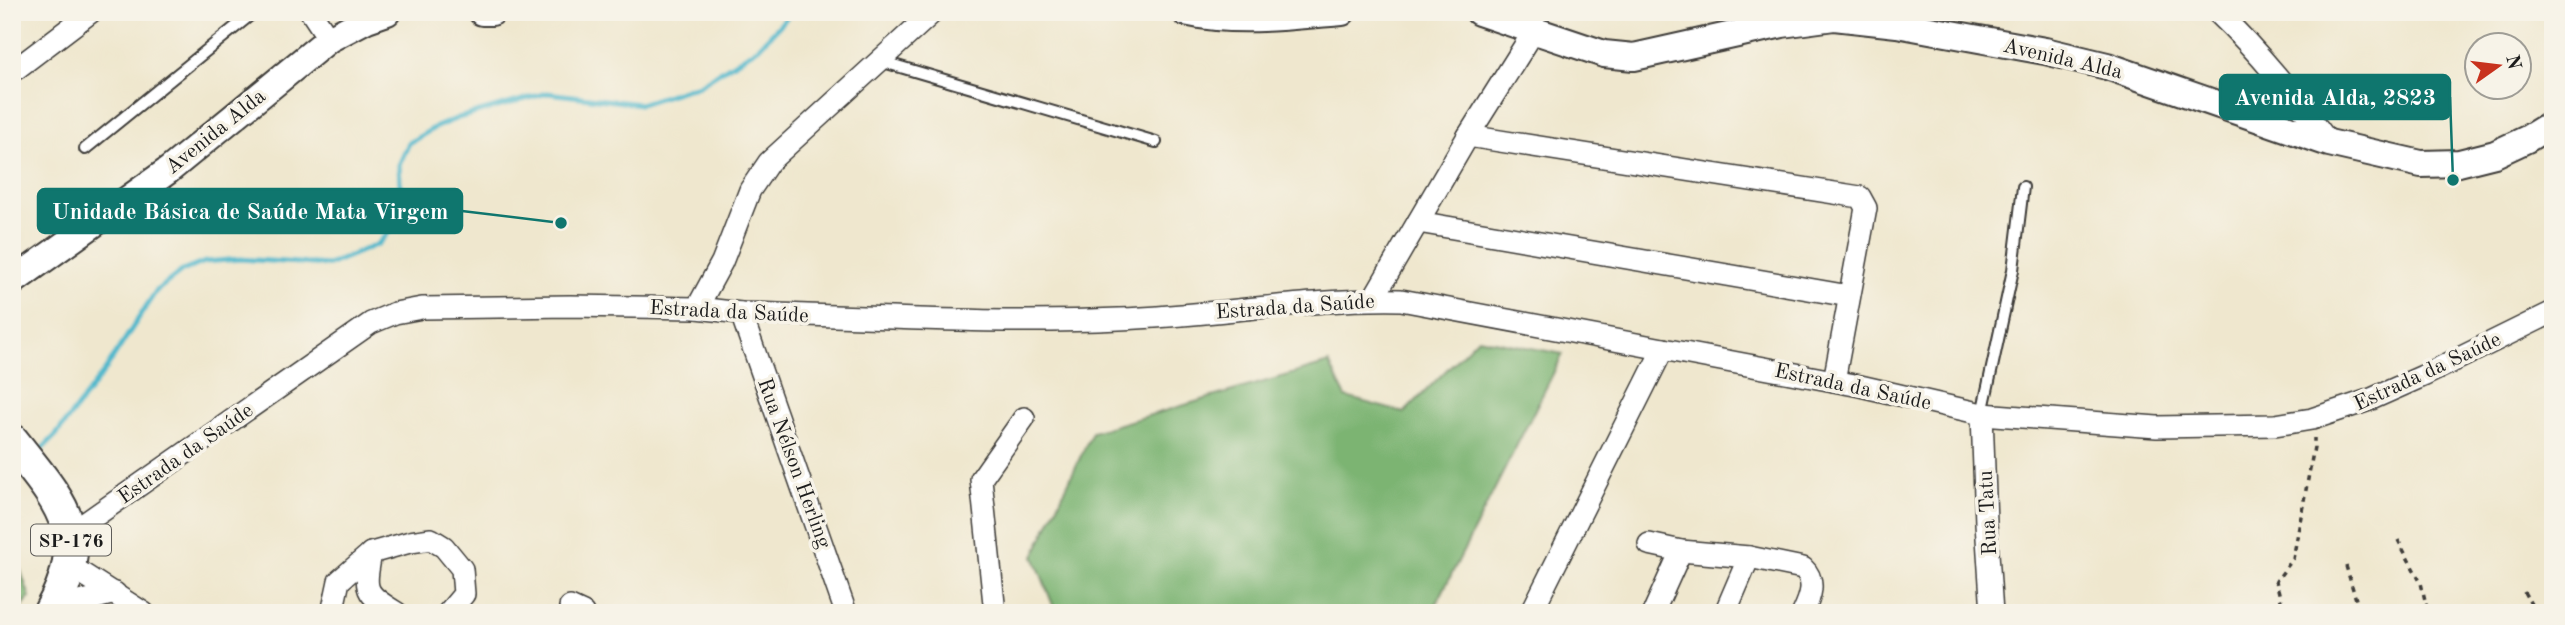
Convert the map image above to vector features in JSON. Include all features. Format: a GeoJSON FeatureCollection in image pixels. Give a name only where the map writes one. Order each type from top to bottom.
{"type":"FeatureCollection","features":[{"type":"Feature","properties":{"kind":"main road","name":"SP-176"},"geometry":{"type":"LineString","coordinates":[[24,456],[59,506],[70,549],[61,594],[51,611]]}},
{"type":"Feature","properties":{"kind":"street"},"geometry":{"type":"LineString","coordinates":[[16,69],[91,12]]}},
{"type":"Feature","properties":{"kind":"street"},"geometry":{"type":"LineString","coordinates":[[311,12],[329,39]]}},
{"type":"Feature","properties":{"kind":"street"},"geometry":{"type":"LineString","coordinates":[[482,12],[492,12]]}},
{"type":"Feature","properties":{"kind":"street"},"geometry":{"type":"LineString","coordinates":[[697,308],[722,262],[750,190],[769,162],[933,12]]}},
{"type":"Feature","properties":{"kind":"street"},"geometry":{"type":"LineString","coordinates":[[1185,12],[1208,17],[1258,20],[1342,12]]}},
{"type":"Feature","properties":{"kind":"street","name":"Avenida Alda"},"geometry":{"type":"LineString","coordinates":[[1479,12],[1604,54],[1634,57],[1835,15],[1897,23],[2045,51],[2107,66],[2329,143],[2421,164],[2459,163],[2495,154],[2553,123]]}},
{"type":"Feature","properties":{"kind":"street"},"geometry":{"type":"LineString","coordinates":[[2217,12],[2253,46],[2283,81],[2329,143]]}},
{"type":"Feature","properties":{"kind":"street","name":"Avenida Alda"},"geometry":{"type":"LineString","coordinates":[[12,282],[169,170],[329,39],[373,14]]}},
{"type":"Feature","properties":{"kind":"street"},"geometry":{"type":"LineString","coordinates":[[1373,299],[1468,136],[1534,31]]}},
{"type":"Feature","properties":{"kind":"street"},"geometry":{"type":"LineString","coordinates":[[1468,136],[1860,197],[1866,208],[1834,381]]}},
{"type":"Feature","properties":{"kind":"street"},"geometry":{"type":"LineString","coordinates":[[1418,222],[1849,296]]}},
{"type":"Feature","properties":{"kind":"street","name":"Estrada da Saúde"},"geometry":{"type":"LineString","coordinates":[[70,549],[371,323],[395,313],[422,309],[697,308],[741,313],[1048,322],[1152,318],[1373,299],[1401,300],[1834,381],[1982,414],[2157,427],[2275,425],[2312,419],[2369,400],[2553,312]]}},
{"type":"Feature","properties":{"kind":"street","name":"Rua Nélson Herling"},"geometry":{"type":"LineString","coordinates":[[741,313],[846,613]]}},
{"type":"Feature","properties":{"kind":"street"},"geometry":{"type":"LineString","coordinates":[[1531,613],[1663,349]]}},
{"type":"Feature","properties":{"kind":"street","name":"Rua Tatu"},"geometry":{"type":"LineString","coordinates":[[1982,414],[1992,613]]}},
{"type":"Feature","properties":{"kind":"street"},"geometry":{"type":"LineString","coordinates":[[986,613],[994,613],[981,480],[1024,418]]}},
{"type":"Feature","properties":{"kind":"street"},"geometry":{"type":"LineString","coordinates":[[332,613],[339,581],[371,553],[431,539],[444,547],[462,569],[464,594],[447,613]]}},
{"type":"Feature","properties":{"kind":"street"},"geometry":{"type":"LineString","coordinates":[[1649,544],[1681,551],[1749,557],[1803,568],[1810,574],[1811,590],[1803,613]]}},
{"type":"Feature","properties":{"kind":"street"},"geometry":{"type":"LineString","coordinates":[[70,549],[115,593],[144,613]]}},
{"type":"Feature","properties":{"kind":"street"},"geometry":{"type":"LineString","coordinates":[[1653,613],[1681,551]]}},
{"type":"Feature","properties":{"kind":"street"},"geometry":{"type":"LineString","coordinates":[[371,553],[366,582],[368,589],[377,601],[397,613]]}},
{"type":"Feature","properties":{"kind":"street"},"geometry":{"type":"LineString","coordinates":[[1724,613],[1749,557]]}},
{"type":"Feature","properties":{"kind":"street"},"geometry":{"type":"LineString","coordinates":[[51,611],[115,593]]}},
{"type":"Feature","properties":{"kind":"lane"},"geometry":{"type":"LineString","coordinates":[[85,149],[254,12]]}},
{"type":"Feature","properties":{"kind":"lane"},"geometry":{"type":"LineString","coordinates":[[880,61],[1156,142]]}},
{"type":"Feature","properties":{"kind":"lane"},"geometry":{"type":"LineString","coordinates":[[1982,414],[2013,270],[2023,187]]}},
{"type":"Feature","properties":{"kind":"path"},"geometry":{"type":"LineString","coordinates":[[2284,613],[2276,581],[2293,559],[2314,447],[2312,419]]}},
{"type":"Feature","properties":{"kind":"path"},"geometry":{"type":"LineString","coordinates":[[2398,540],[2421,583],[2428,613]]}},
{"type":"Feature","properties":{"kind":"path"},"geometry":{"type":"LineString","coordinates":[[2346,566],[2360,613]]}},
{"type":"Feature","properties":{"kind":"path"},"geometry":{"type":"LineString","coordinates":[[2524,592],[2536,613]]}},
{"type":"Feature","properties":{"kind":"green space"},"geometry":{"type":"Polygon","coordinates":[[[1478,338],[1563,354],[1432,613],[1056,613],[1034,556],[1092,432],[1329,363],[1346,397],[1404,413],[1478,338]]]}},
{"type":"Feature","properties":{"kind":"green space"},"geometry":{"type":"Polygon","coordinates":[[[12,546],[30,597],[17,613],[12,613],[12,546]]]}},
{"type":"Feature","properties":{"kind":"waterway"},"geometry":{"type":"LineString","coordinates":[[36,455],[56,435],[106,369],[156,291],[182,271],[205,262],[240,259],[328,265],[378,244],[402,217],[399,165],[409,143],[434,128],[458,118],[547,93],[640,104],[699,85],[758,48],[792,12]]}},
{"type":"Feature","properties":{"kind":"waterway"},"geometry":{"type":"LineString","coordinates":[[12,480],[22,470]]}},
{"type":"Feature","properties":{"kind":"place","name":"Avenida Alda, 2823"},"geometry":{"type":"Point","coordinates":[2453,180]}},
{"type":"Feature","properties":{"kind":"place","name":"Unidade Básica de Saúde Mata Virgem"},"geometry":{"type":"Point","coordinates":[561,223]}}]}
